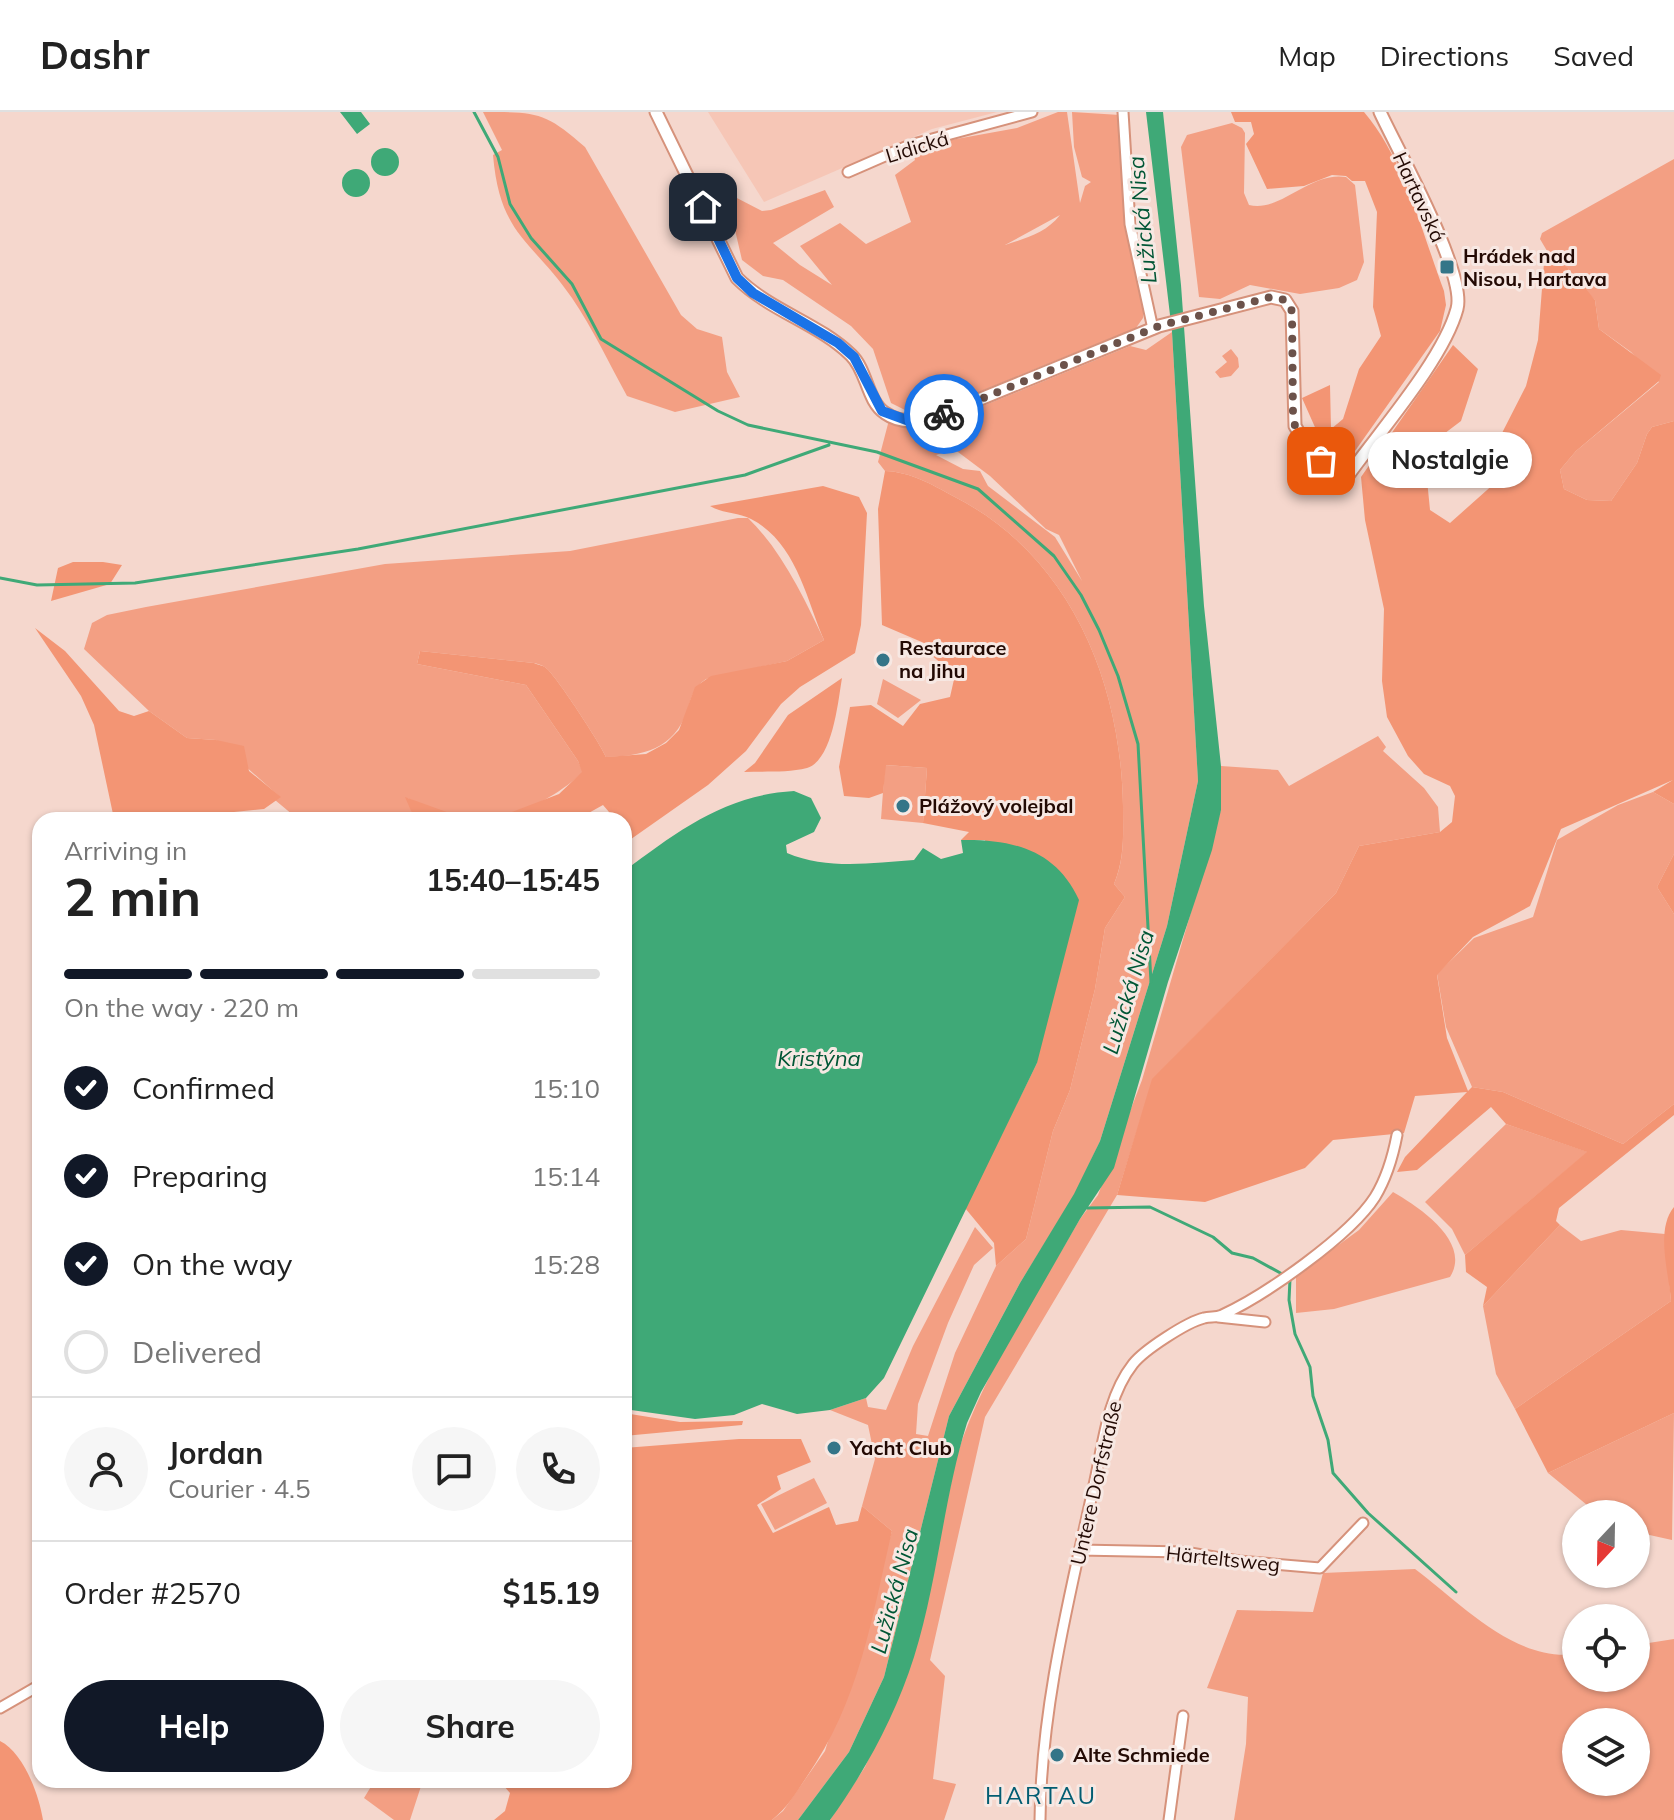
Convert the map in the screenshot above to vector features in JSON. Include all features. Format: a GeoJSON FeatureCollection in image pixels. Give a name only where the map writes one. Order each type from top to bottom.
{"type":"FeatureCollection","features":[{"type":"Feature","properties":{"kind":"street"},"geometry":{"type":"LineString","coordinates":[[656,112],[737,278],[753,293],[838,343],[854,357],[878,405],[889,415],[912,422],[939,416],[1156,328],[1130,224],[1123,112]]}},
{"type":"Feature","properties":{"kind":"street","name":"Lidická"},"geometry":{"type":"LineString","coordinates":[[848,172],[910,145],[1032,112]]}},
{"type":"Feature","properties":{"kind":"street","name":"Hartavská"},"geometry":{"type":"LineString","coordinates":[[1156,328],[1271,297],[1285,300],[1292,311],[1295,426],[1310,451],[1347,477],[1438,350],[1458,307],[1457,283],[1430,215],[1380,112]]}},
{"type":"Feature","properties":{"kind":"street","name":"Untere Dorfstraße"},"geometry":{"type":"LineString","coordinates":[[1040,1820],[1044,1744],[1079,1550],[1105,1431],[1125,1375],[1142,1354],[1194,1322],[1218,1317],[1286,1276],[1364,1211],[1382,1184],[1397,1135]]}},
{"type":"Feature","properties":{"kind":"street"},"geometry":{"type":"LineString","coordinates":[[1218,1317],[1265,1322]]}},
{"type":"Feature","properties":{"kind":"street","name":"Härteltsweg"},"geometry":{"type":"LineString","coordinates":[[1079,1550],[1184,1552],[1239,1561],[1320,1568],[1363,1523]]}},
{"type":"Feature","properties":{"kind":"street"},"geometry":{"type":"LineString","coordinates":[[0,1708],[32,1690]]}},
{"type":"Feature","properties":{"kind":"street"},"geometry":{"type":"LineString","coordinates":[[1169,1820],[1183,1716]]}},
{"type":"Feature","properties":{"kind":"shaded area"},"geometry":{"type":"Polygon","coordinates":[[[483,112],[540,116],[585,147],[681,315],[697,329],[722,337],[727,372],[740,397],[675,412],[627,396],[572,298],[510,220],[497,182],[493,155],[502,150],[483,112]]]}},
{"type":"Feature","properties":{"kind":"shaded area"},"geometry":{"type":"Polygon","coordinates":[[[708,112],[997,112],[932,129],[764,202],[708,112]]]}},
{"type":"Feature","properties":{"kind":"shaded area"},"geometry":{"type":"Polygon","coordinates":[[[1058,112],[1067,112],[1080,203],[1085,186],[1091,182],[1082,177],[1074,147],[1072,112],[1120,115],[1129,244],[1144,300],[1143,318],[1136,328],[927,413],[909,412],[891,403],[873,349],[851,326],[783,280],[763,276],[742,260],[728,200],[733,196],[762,211],[825,190],[834,207],[773,243],[832,285],[800,246],[840,223],[866,244],[911,222],[895,175],[915,160],[912,147],[1017,128],[1058,112]],[[1060,215],[1005,245],[1035,234],[1060,215]]]}},
{"type":"Feature","properties":{"kind":"shaded area"},"geometry":{"type":"Polygon","coordinates":[[[1231,112],[1364,112],[1402,174],[1444,291],[1446,305],[1440,331],[1350,458],[1341,460],[1326,452],[1302,398],[1330,385],[1331,429],[1343,419],[1359,369],[1381,336],[1373,307],[1377,212],[1365,181],[1352,181],[1346,176],[1332,175],[1304,186],[1267,189],[1246,144],[1254,134],[1251,122],[1235,122],[1231,112]]]}},
{"type":"Feature","properties":{"kind":"shaded area"},"geometry":{"type":"Polygon","coordinates":[[[1232,123],[1245,133],[1244,193],[1249,205],[1272,203],[1308,185],[1333,177],[1346,177],[1355,185],[1364,262],[1357,280],[1339,288],[1300,294],[1250,285],[1220,299],[1199,297],[1181,147],[1187,135],[1232,123]]]}},
{"type":"Feature","properties":{"kind":"shaded area"},"geometry":{"type":"Polygon","coordinates":[[[1674,159],[1674,421],[1652,427],[1637,463],[1611,501],[1587,500],[1564,489],[1560,470],[1576,451],[1659,382],[1631,352],[1599,329],[1595,300],[1550,256],[1540,239],[1542,233],[1674,159]]]}},
{"type":"Feature","properties":{"kind":"shaded area"},"geometry":{"type":"Polygon","coordinates":[[[1545,250],[1571,271],[1595,300],[1599,329],[1661,375],[1659,381],[1576,451],[1560,470],[1564,489],[1587,500],[1611,501],[1637,463],[1652,427],[1674,421],[1674,804],[1653,792],[1673,780],[1561,829],[1530,906],[1473,937],[1437,975],[1447,1038],[1468,1091],[1472,1087],[1503,1092],[1623,1144],[1674,1104],[1674,1115],[1559,1208],[1556,1221],[1560,1225],[1483,1306],[1487,1287],[1466,1272],[1465,1255],[1587,1152],[1506,1124],[1491,1107],[1417,1170],[1397,1172],[1405,1157],[1467,1092],[1415,1096],[1404,1133],[1333,1140],[1305,1168],[1205,1202],[1117,1195],[1152,1079],[1336,893],[1359,846],[1440,832],[1452,822],[1455,796],[1450,786],[1424,774],[1408,756],[1387,717],[1382,681],[1384,609],[1365,520],[1361,477],[1453,345],[1478,369],[1461,421],[1424,449],[1430,510],[1450,523],[1496,482],[1504,462],[1502,433],[1526,386],[1538,340],[1545,250]]]}},
{"type":"Feature","properties":{"kind":"shaded area"},"geometry":{"type":"Polygon","coordinates":[[[1172,332],[1198,781],[1167,926],[1100,1141],[1075,1194],[1020,1283],[949,1416],[884,1677],[849,1752],[798,1820],[772,1820],[783,1811],[825,1751],[892,1531],[862,1506],[875,1459],[868,1425],[830,1410],[866,1398],[868,1407],[886,1410],[913,1346],[975,1227],[993,1248],[974,1265],[948,1323],[918,1404],[916,1434],[928,1436],[955,1353],[996,1266],[1026,1239],[1053,1131],[1070,1090],[1095,989],[1105,928],[1125,897],[1114,884],[1123,846],[1120,759],[1112,713],[1099,669],[1081,626],[1058,587],[1029,552],[994,521],[929,483],[885,471],[878,462],[889,420],[918,425],[920,429],[1130,346],[1146,350],[1172,332]],[[954,449],[936,455],[963,469],[980,471],[988,486],[1055,537],[1082,581],[1059,535],[1046,529],[990,476],[954,449]]]}},
{"type":"Feature","properties":{"kind":"shaded area"},"geometry":{"type":"Polygon","coordinates":[[[1231,349],[1238,358],[1239,367],[1231,376],[1220,378],[1215,372],[1227,362],[1222,356],[1231,349]]]}},
{"type":"Feature","properties":{"kind":"shaded area"},"geometry":{"type":"Polygon","coordinates":[[[885,471],[929,483],[994,521],[1029,552],[1058,587],[1081,626],[1099,669],[1112,713],[1120,759],[1123,845],[1114,884],[1125,897],[1105,928],[1095,989],[1070,1090],[1053,1131],[1026,1239],[996,1266],[994,1243],[965,1208],[1037,1063],[985,840],[961,840],[969,832],[923,823],[927,768],[886,765],[883,793],[869,798],[844,796],[839,767],[850,707],[871,705],[903,726],[920,704],[950,697],[955,675],[930,654],[931,646],[882,625],[878,509],[885,471]]]}},
{"type":"Feature","properties":{"kind":"shaded area"},"geometry":{"type":"Polygon","coordinates":[[[823,486],[859,497],[867,513],[861,625],[855,653],[800,687],[781,704],[746,751],[708,785],[632,838],[632,812],[609,812],[603,805],[590,812],[512,812],[559,794],[582,772],[578,761],[526,685],[417,664],[420,651],[543,666],[568,696],[606,757],[646,754],[666,743],[679,730],[695,687],[711,676],[787,661],[824,640],[798,572],[779,542],[751,519],[710,506],[823,486]]]}},
{"type":"Feature","properties":{"kind":"shaded area"},"geometry":{"type":"Polygon","coordinates":[[[748,518],[782,560],[824,640],[787,661],[706,679],[696,689],[681,724],[665,742],[644,752],[606,757],[568,696],[542,665],[420,651],[417,664],[526,685],[578,761],[583,772],[546,799],[518,812],[441,812],[407,798],[412,812],[289,812],[275,800],[280,797],[216,740],[187,738],[149,711],[84,649],[92,623],[107,615],[146,607],[385,564],[570,551],[748,518]]]}},
{"type":"Feature","properties":{"kind":"shaded area"},"geometry":{"type":"Polygon","coordinates":[[[73,562],[122,565],[110,584],[51,601],[58,568],[73,562]]]}},
{"type":"Feature","properties":{"kind":"shaded area"},"geometry":{"type":"Polygon","coordinates":[[[35,628],[65,651],[119,711],[134,716],[149,711],[187,738],[244,746],[249,771],[281,797],[264,809],[234,812],[113,812],[94,725],[81,696],[35,628]]]}},
{"type":"Feature","properties":{"kind":"shaded area"},"geometry":{"type":"Polygon","coordinates":[[[842,678],[833,729],[816,763],[792,771],[744,772],[755,763],[788,715],[842,678]]]}},
{"type":"Feature","properties":{"kind":"shaded area"},"geometry":{"type":"Polygon","coordinates":[[[883,679],[921,700],[898,718],[877,704],[883,679]]]}},
{"type":"Feature","properties":{"kind":"shaded area"},"geometry":{"type":"Polygon","coordinates":[[[1378,736],[1386,747],[1383,751],[1424,788],[1438,807],[1440,832],[1359,846],[1336,893],[1153,1079],[1117,1195],[985,1417],[930,1660],[945,1676],[933,1779],[956,1784],[944,1820],[830,1820],[865,1767],[914,1655],[957,1455],[968,1424],[1012,1334],[1080,1219],[1098,1195],[1142,1080],[1221,809],[1221,766],[1278,770],[1289,786],[1378,736]]]}},
{"type":"Feature","properties":{"kind":"shaded area","name":"Plážový volejbal"},"geometry":{"type":"Polygon","coordinates":[[[885,765],[927,768],[923,823],[881,819],[885,765]]]}},
{"type":"Feature","properties":{"kind":"shaded area"},"geometry":{"type":"Polygon","coordinates":[[[1653,792],[1674,804],[1674,854],[1657,887],[1674,914],[1674,1104],[1623,1144],[1503,1092],[1472,1087],[1446,1027],[1437,974],[1474,938],[1533,917],[1557,840],[1618,805],[1653,792]]]}},
{"type":"Feature","properties":{"kind":"shaded area"},"geometry":{"type":"Polygon","coordinates":[[[405,797],[447,812],[412,812],[405,797]]]}},
{"type":"Feature","properties":{"kind":"shaded area"},"geometry":{"type":"Polygon","coordinates":[[[1674,854],[1674,914],[1657,887],[1674,854]]]}},
{"type":"Feature","properties":{"kind":"shaded area"},"geometry":{"type":"Polygon","coordinates":[[[1506,1124],[1588,1152],[1465,1255],[1452,1229],[1425,1202],[1506,1124]]]}},
{"type":"Feature","properties":{"kind":"shaded area"},"geometry":{"type":"Polygon","coordinates":[[[1393,1192],[1440,1227],[1454,1251],[1455,1264],[1450,1277],[1334,1309],[1296,1313],[1296,1276],[1359,1230],[1393,1192]]]}},
{"type":"Feature","properties":{"kind":"shaded area"},"geometry":{"type":"Polygon","coordinates":[[[1674,1207],[1674,1413],[1548,1473],[1515,1409],[1671,1301],[1664,1239],[1668,1216],[1674,1207]]]}},
{"type":"Feature","properties":{"kind":"shaded area"},"geometry":{"type":"Polygon","coordinates":[[[1560,1225],[1581,1241],[1621,1230],[1665,1234],[1671,1301],[1515,1409],[1496,1374],[1483,1306],[1560,1225]]]}},
{"type":"Feature","properties":{"kind":"shaded area"},"geometry":{"type":"Polygon","coordinates":[[[1674,1413],[1672,1540],[1650,1535],[1650,1500],[1581,1500],[1548,1473],[1674,1413]]]}},
{"type":"Feature","properties":{"kind":"shaded area"},"geometry":{"type":"Polygon","coordinates":[[[632,1414],[680,1422],[743,1421],[742,1425],[632,1435],[632,1414]]]}},
{"type":"Feature","properties":{"kind":"shaded area"},"geometry":{"type":"Polygon","coordinates":[[[739,1439],[801,1439],[811,1462],[777,1476],[781,1489],[757,1505],[773,1533],[829,1507],[836,1525],[858,1521],[862,1506],[892,1531],[870,1628],[839,1719],[806,1778],[772,1820],[494,1820],[505,1811],[510,1793],[506,1788],[632,1788],[632,1447],[739,1439]]]}},
{"type":"Feature","properties":{"kind":"shaded area"},"geometry":{"type":"Polygon","coordinates":[[[814,1478],[827,1503],[775,1530],[761,1504],[814,1478]]]}},
{"type":"Feature","properties":{"kind":"shaded area"},"geometry":{"type":"Polygon","coordinates":[[[1415,1569],[1510,1640],[1531,1649],[1562,1654],[1562,1692],[1650,1692],[1650,1643],[1674,1639],[1674,1820],[1234,1820],[1246,1744],[1248,1697],[1207,1688],[1237,1610],[1313,1612],[1323,1573],[1415,1569]]]}},
{"type":"Feature","properties":{"kind":"shaded area"},"geometry":{"type":"Polygon","coordinates":[[[0,1741],[23,1765],[34,1788],[43,1820],[0,1820],[0,1741]]]}},
{"type":"Feature","properties":{"kind":"shaded area"},"geometry":{"type":"Polygon","coordinates":[[[370,1788],[420,1788],[410,1820],[394,1820],[364,1798],[370,1788]]]}},
{"type":"Feature","properties":{"kind":"water"},"geometry":{"type":"Polygon","coordinates":[[[340,112],[361,112],[370,124],[357,134],[340,112]]]}},
{"type":"Feature","properties":{"kind":"water"},"geometry":{"type":"Polygon","coordinates":[[[1146,112],[1163,112],[1181,285],[1204,606],[1221,766],[1221,810],[1212,850],[1168,982],[1114,1168],[1080,1219],[981,1392],[967,1423],[922,1628],[898,1700],[867,1762],[830,1820],[798,1820],[849,1752],[884,1677],[949,1416],[1020,1283],[1074,1194],[1100,1141],[1167,926],[1198,781],[1172,332],[1146,112]]]}},
{"type":"Feature","properties":{"kind":"water"},"geometry":{"type":"Polygon","coordinates":[[[385,148],[395,152],[399,162],[395,172],[385,176],[375,172],[371,162],[375,152],[385,148]]]}},
{"type":"Feature","properties":{"kind":"water"},"geometry":{"type":"Polygon","coordinates":[[[356,169],[366,173],[370,183],[366,193],[356,197],[346,193],[342,183],[346,173],[356,169]]]}},
{"type":"Feature","properties":{"kind":"water","name":"Kristýna"},"geometry":{"type":"Polygon","coordinates":[[[794,791],[811,798],[821,818],[814,832],[786,845],[787,853],[818,862],[850,864],[914,860],[923,848],[941,859],[963,853],[961,840],[998,842],[1015,845],[1045,859],[1058,869],[1079,900],[1037,1063],[884,1378],[866,1398],[830,1410],[797,1414],[762,1404],[734,1415],[695,1419],[632,1410],[632,865],[703,818],[769,794],[794,791]]]}},
{"type":"Feature","properties":{"kind":"waterway","name":"Lužická Nisa"},"geometry":{"type":"LineString","coordinates":[[474,112],[498,157],[510,204],[531,238],[572,284],[601,339],[718,411],[748,425],[877,452],[978,489],[1054,556],[1081,595],[1099,630],[1118,676],[1138,744],[1151,982]]}},
{"type":"Feature","properties":{"kind":"waterway"},"geometry":{"type":"LineString","coordinates":[[0,578],[37,585],[135,583],[358,549],[745,475],[829,445]]}},
{"type":"Feature","properties":{"kind":"waterway"},"geometry":{"type":"LineString","coordinates":[[1087,1208],[1150,1207],[1213,1237],[1232,1253],[1253,1258],[1284,1275]]}},
{"type":"Feature","properties":{"kind":"waterway"},"geometry":{"type":"LineString","coordinates":[[1290,1279],[1289,1300],[1295,1334],[1310,1367],[1313,1396],[1328,1440],[1333,1473],[1368,1513],[1456,1592]]}},
{"type":"Feature","properties":{"kind":"way so far"},"geometry":{"type":"LineString","coordinates":[[944,414],[1159,326],[1271,297],[1285,300],[1292,311],[1293,416],[1295,426],[1310,451],[1321,461]]}},
{"type":"Feature","properties":{"kind":"place","name":"Hrádek nad Nisou, Hartava"},"geometry":{"type":"Point","coordinates":[1447,267]}},
{"type":"Feature","properties":{"kind":"place","name":"Nostalgie"},"geometry":{"type":"Point","coordinates":[1321,461]}},
{"type":"Feature","properties":{"kind":"place","name":"Restaurace na Jihu"},"geometry":{"type":"Point","coordinates":[883,660]}},
{"type":"Feature","properties":{"kind":"place","name":"Plážový volejbal"},"geometry":{"type":"Point","coordinates":[903,806]}},
{"type":"Feature","properties":{"kind":"place","name":"Yacht Club"},"geometry":{"type":"Point","coordinates":[834,1448]}},
{"type":"Feature","properties":{"kind":"place","name":"Alte Schmiede"},"geometry":{"type":"Point","coordinates":[1057,1755]}},
{"type":"Feature","properties":{"kind":"district","name":"HARTAU"},"geometry":{"type":"Point","coordinates":[1041,1796]}},
{"type":"Feature","properties":{"kind":"route"},"geometry":{"type":"LineString","coordinates":[[703,207],[737,278],[753,293],[838,343],[854,357],[882,411],[912,422],[944,414]]}}]}
